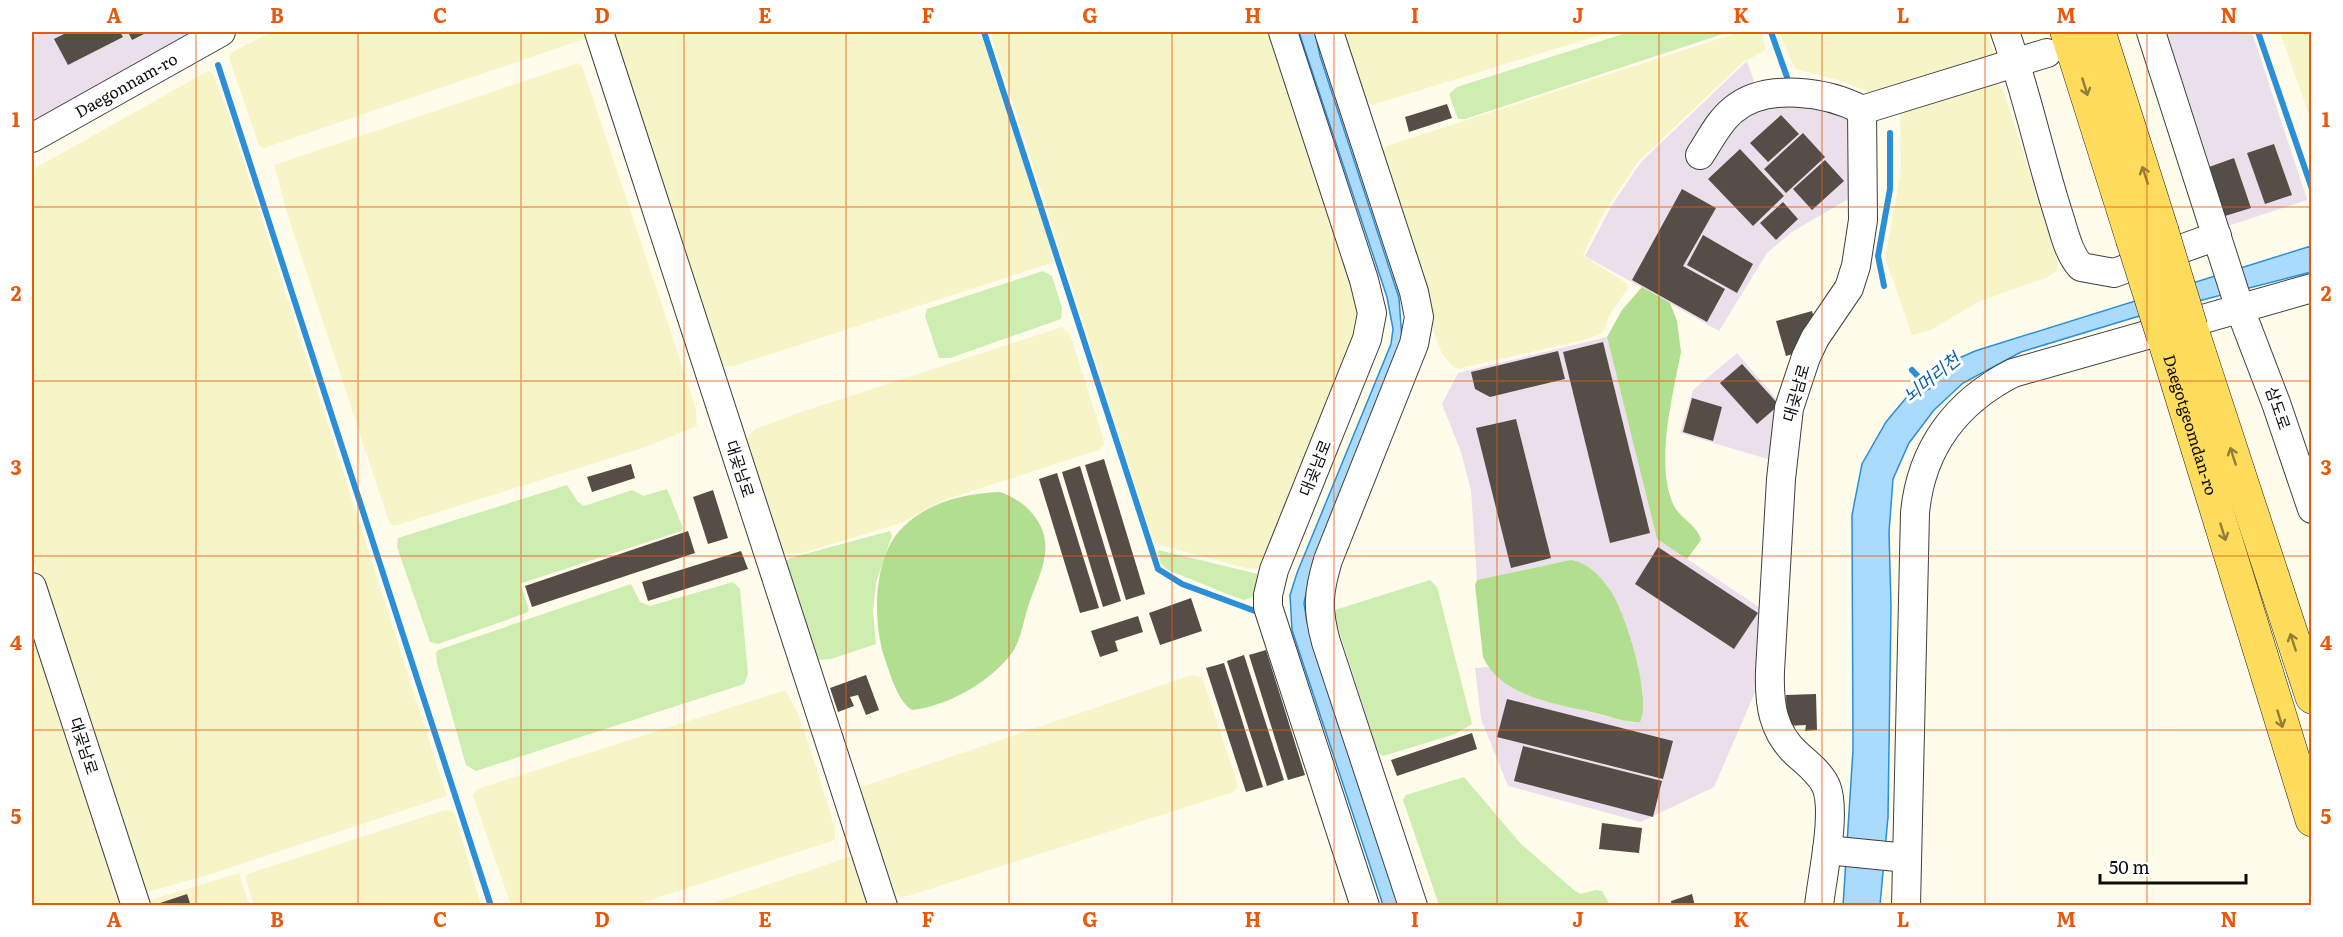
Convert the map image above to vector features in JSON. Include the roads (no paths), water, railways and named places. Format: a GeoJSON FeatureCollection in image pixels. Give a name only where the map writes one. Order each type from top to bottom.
{"type":"FeatureCollection","features":[{"type":"Feature","properties":{"kind":"main road","name":"Daegotgeomdan-ro"},"geometry":{"type":"LineString","coordinates":[[2099,32],[2147,235],[2177,331],[2312,820]]}},
{"type":"Feature","properties":{"kind":"main road","name":"Daegotgeomdan-ro"},"geometry":{"type":"LineString","coordinates":[[2057,42],[2147,235]]}},
{"type":"Feature","properties":{"kind":"main road","name":"Daegotgeomdan-ro"},"geometry":{"type":"LineString","coordinates":[[2177,331],[2312,697]]}},
{"type":"Feature","properties":{"kind":"street","name":"Daegonnam-ro"},"geometry":{"type":"LineString","coordinates":[[32,138],[221,32]]}},
{"type":"Feature","properties":{"kind":"street","name":"대곶남로"},"geometry":{"type":"LineString","coordinates":[[599,32],[884,906]]}},
{"type":"Feature","properties":{"kind":"street","name":"대곶남로"},"geometry":{"type":"LineString","coordinates":[[1282,32],[1364,280],[1372,313],[1364,348],[1274,570],[1268,595],[1268,607],[1365,906]]}},
{"type":"Feature","properties":{"kind":"street"},"geometry":{"type":"LineString","coordinates":[[1329,32],[1414,292],[1419,317],[1414,344],[1329,560],[1318,596],[1319,609],[1326,642],[1413,906]]}},
{"type":"Feature","properties":{"kind":"street"},"geometry":{"type":"LineString","coordinates":[[2005,32],[2016,62],[2052,193],[2071,251],[2081,267],[2114,273],[2218,241]]}},
{"type":"Feature","properties":{"kind":"street","name":"삼도로"},"geometry":{"type":"LineString","coordinates":[[2151,32],[2239,304],[2312,508]]}},
{"type":"Feature","properties":{"kind":"street"},"geometry":{"type":"LineString","coordinates":[[1701,155],[1725,117],[1741,105],[1753,100],[1782,93],[1820,95],[1844,101],[1862,110],[2016,62],[2057,42]]}},
{"type":"Feature","properties":{"kind":"street","name":"대곶남로"},"geometry":{"type":"LineString","coordinates":[[1819,906],[1827,850],[1829,801],[1826,787],[1820,776],[1783,738],[1773,719],[1770,700],[1770,671],[1781,479],[1789,408],[1806,357],[1815,338],[1849,288],[1856,266],[1863,220],[1862,110]]}},
{"type":"Feature","properties":{"kind":"street"},"geometry":{"type":"LineString","coordinates":[[1906,906],[1915,513],[1917,489],[1930,452],[1961,411],[1991,385],[2013,373],[2239,304],[2312,288]]}},
{"type":"Feature","properties":{"kind":"street","name":"대곶남로"},"geometry":{"type":"LineString","coordinates":[[32,587],[136,906]]}},
{"type":"Feature","properties":{"kind":"street"},"geometry":{"type":"LineString","coordinates":[[1827,850],[1907,858]]}},
{"type":"Feature","properties":{"kind":"water"},"geometry":{"type":"Polygon","coordinates":[[[1299,32],[1315,32],[1320,56],[1399,298],[1402,340],[1308,585],[1304,603],[1307,622],[1401,905],[1383,905],[1292,630],[1290,595],[1297,573],[1391,344],[1393,329],[1387,297],[1299,32]]]}},
{"type":"Feature","properties":{"kind":"water","name":"뇌머리천"},"geometry":{"type":"Polygon","coordinates":[[[2311,246],[2311,272],[2136,317],[2021,352],[1963,383],[1934,410],[1909,443],[1893,479],[1889,532],[1891,607],[1888,817],[1880,905],[1843,906],[1853,750],[1852,515],[1862,464],[1886,422],[1916,386],[1946,364],[1975,351],[2311,246]]]}},
{"type":"Feature","properties":{"kind":"waterway"},"geometry":{"type":"LineString","coordinates":[[984,32],[1158,569],[1182,584],[1255,611]]}},
{"type":"Feature","properties":{"kind":"waterway"},"geometry":{"type":"LineString","coordinates":[[1771,32],[1787,77]]}},
{"type":"Feature","properties":{"kind":"waterway"},"geometry":{"type":"LineString","coordinates":[[2258,32],[2312,189]]}},
{"type":"Feature","properties":{"kind":"waterway"},"geometry":{"type":"LineString","coordinates":[[218,65],[491,906]]}},
{"type":"Feature","properties":{"kind":"waterway"},"geometry":{"type":"LineString","coordinates":[[1884,286],[1878,256],[1890,189],[1890,133]]}},
{"type":"Feature","properties":{"kind":"waterway","name":"뇌머리천"},"geometry":{"type":"LineString","coordinates":[[1912,370],[1928,387]]}}]}
